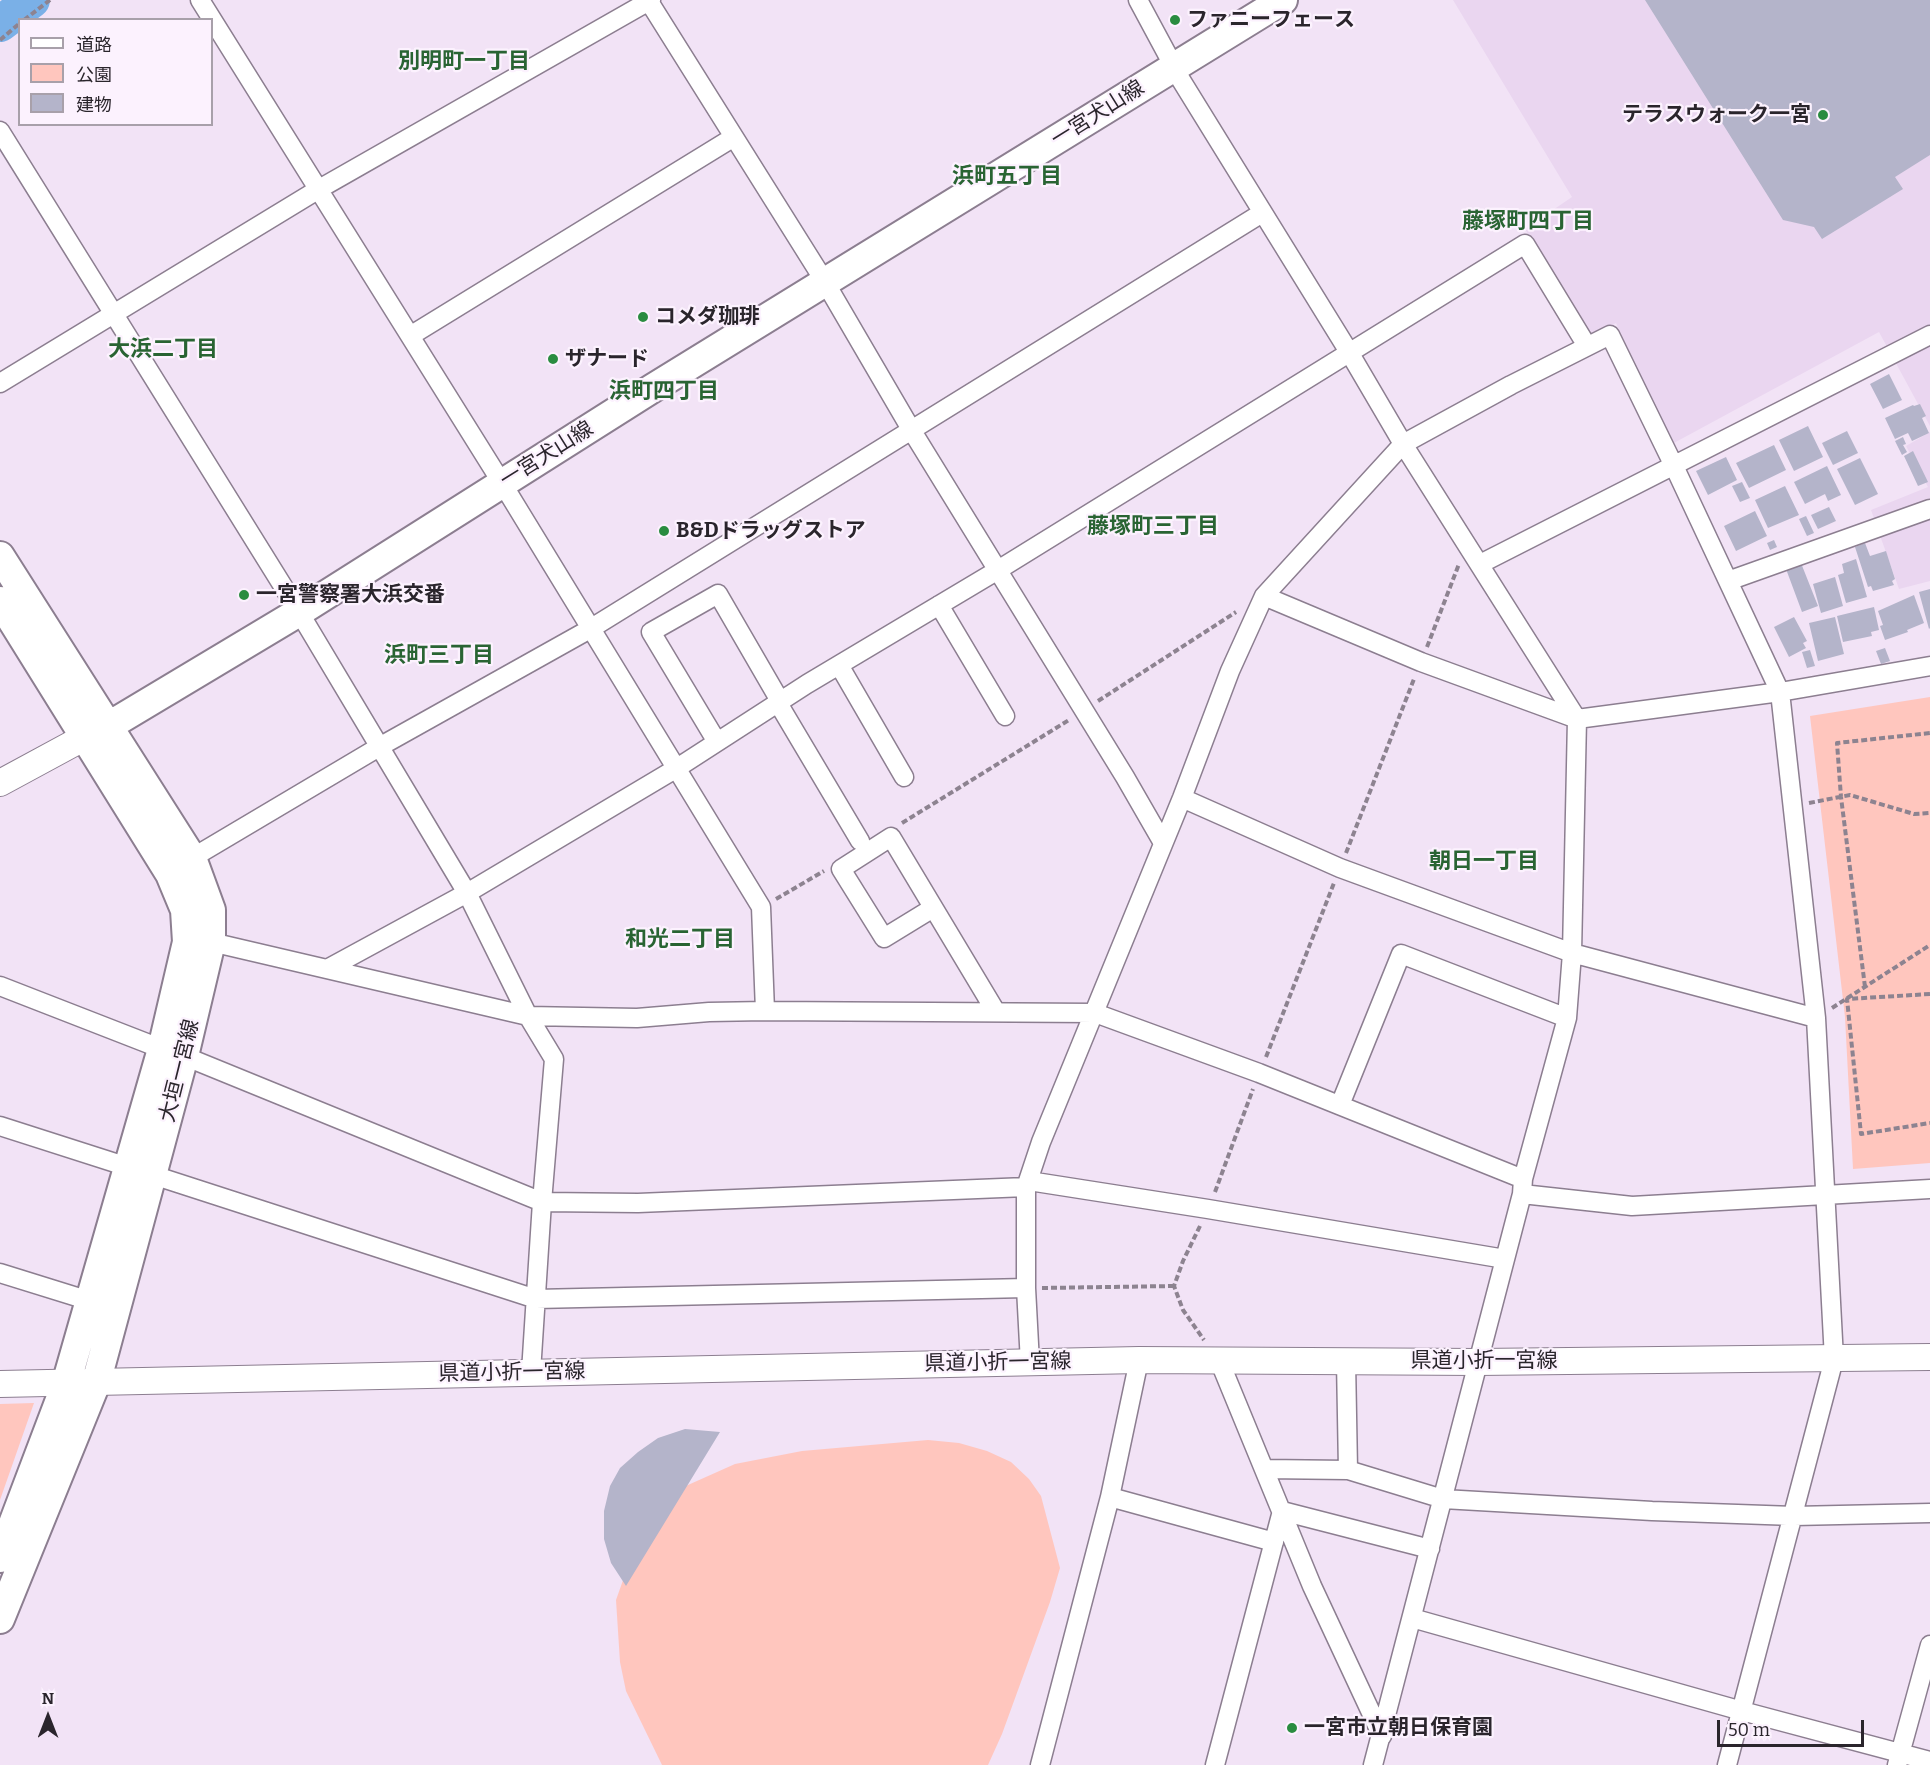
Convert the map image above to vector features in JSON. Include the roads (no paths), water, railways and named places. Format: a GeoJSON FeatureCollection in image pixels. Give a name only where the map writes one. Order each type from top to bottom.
{"type":"FeatureCollection","features":[{"type":"Feature","properties":{"kind":"main road","name":"一宮犬山線"},"geometry":{"type":"LineString","coordinates":[[96,732],[299,612],[825,282],[1283,0]]}},
{"type":"Feature","properties":{"kind":"main road","name":"大垣一宮線"},"geometry":{"type":"LineString","coordinates":[[0,556],[96,732],[170,874],[185,910],[187,942],[173,1053]]}},
{"type":"Feature","properties":{"kind":"main road","name":"大垣一宮線"},"geometry":{"type":"LineString","coordinates":[[0,601],[192,858],[211,910],[211,942],[173,1053],[140,1171],[96,1383],[0,1619]]}},
{"type":"Feature","properties":{"kind":"main road"},"geometry":{"type":"LineString","coordinates":[[0,783],[96,732]]}},
{"type":"Feature","properties":{"kind":"main road","name":"大垣一宮線"},"geometry":{"type":"LineString","coordinates":[[0,1558],[66,1384],[90,1300],[140,1171]]}},
{"type":"Feature","properties":{"kind":"main road","name":"県道小折一宮線"},"geometry":{"type":"LineString","coordinates":[[0,1384],[1139,1360],[1478,1362],[1930,1357]]}},
{"type":"Feature","properties":{"kind":"street"},"geometry":{"type":"LineString","coordinates":[[200,0],[211,18]]}},
{"type":"Feature","properties":{"kind":"street"},"geometry":{"type":"LineString","coordinates":[[0,383],[319,189],[649,0],[825,282],[912,431],[1163,843]]}},
{"type":"Feature","properties":{"kind":"street"},"geometry":{"type":"LineString","coordinates":[[1138,0],[1173,68],[1349,352],[1403,444],[1577,719],[1572,953],[1567,1018],[1373,1765]]}},
{"type":"Feature","properties":{"kind":"street"},"geometry":{"type":"LineString","coordinates":[[213,21],[502,483],[761,907],[765,1011]]}},
{"type":"Feature","properties":{"kind":"street"},"geometry":{"type":"LineString","coordinates":[[0,131],[299,612],[467,893],[528,1016],[554,1059],[531,1372]]}},
{"type":"Feature","properties":{"kind":"street"},"geometry":{"type":"LineString","coordinates":[[410,336],[734,137]]}},
{"type":"Feature","properties":{"kind":"street"},"geometry":{"type":"LineString","coordinates":[[192,858],[379,747],[590,629],[1262,213]]}},
{"type":"Feature","properties":{"kind":"street"},"geometry":{"type":"LineString","coordinates":[[329,968],[467,893],[677,768],[840,664],[998,570],[1525,244],[1587,346]]}},
{"type":"Feature","properties":{"kind":"street"},"geometry":{"type":"LineString","coordinates":[[1030,1363],[1026,1288],[1027,1184],[1041,1142],[1182,798],[1230,671],[1263,597],[1403,444],[1511,385],[1610,335],[1674,465],[1780,692],[1816,1018],[1834,1359],[1727,1765]]}},
{"type":"Feature","properties":{"kind":"street"},"geometry":{"type":"LineString","coordinates":[[1480,564],[1930,335]]}},
{"type":"Feature","properties":{"kind":"street"},"geometry":{"type":"LineString","coordinates":[[1728,581],[1930,509]]}},
{"type":"Feature","properties":{"kind":"street"},"geometry":{"type":"LineString","coordinates":[[717,742],[651,632],[718,594],[860,841]]}},
{"type":"Feature","properties":{"kind":"street"},"geometry":{"type":"LineString","coordinates":[[1263,597],[1421,662],[1577,719],[1780,692],[1930,666]]}},
{"type":"Feature","properties":{"kind":"street"},"geometry":{"type":"LineString","coordinates":[[939,605],[1005,716]]}},
{"type":"Feature","properties":{"kind":"street"},"geometry":{"type":"LineString","coordinates":[[840,664],[904,777]]}},
{"type":"Feature","properties":{"kind":"street"},"geometry":{"type":"LineString","coordinates":[[1182,798],[1340,868],[1572,953],[1816,1018]]}},
{"type":"Feature","properties":{"kind":"street"},"geometry":{"type":"LineString","coordinates":[[933,908],[884,938],[841,869],[891,837],[996,1012]]}},
{"type":"Feature","properties":{"kind":"street"},"geometry":{"type":"LineString","coordinates":[[211,942],[528,1016],[637,1018],[709,1012],[765,1011],[1095,1013],[1340,1105],[1523,1187],[1632,1206],[1930,1189]]}},
{"type":"Feature","properties":{"kind":"street"},"geometry":{"type":"LineString","coordinates":[[1340,1105],[1401,954],[1567,1018]]}},
{"type":"Feature","properties":{"kind":"street"},"geometry":{"type":"LineString","coordinates":[[0,986],[173,1053],[542,1202],[638,1203],[1027,1184],[1208,1209],[1505,1259]]}},
{"type":"Feature","properties":{"kind":"street"},"geometry":{"type":"LineString","coordinates":[[0,1126],[536,1299],[1026,1288]]}},
{"type":"Feature","properties":{"kind":"street"},"geometry":{"type":"LineString","coordinates":[[0,1273],[90,1300]]}},
{"type":"Feature","properties":{"kind":"street"},"geometry":{"type":"LineString","coordinates":[[1040,1765],[1110,1497],[1139,1360]]}},
{"type":"Feature","properties":{"kind":"street"},"geometry":{"type":"LineString","coordinates":[[1218,1360],[1312,1586],[1382,1736]]}},
{"type":"Feature","properties":{"kind":"street"},"geometry":{"type":"LineString","coordinates":[[1346,1360],[1348,1470]]}},
{"type":"Feature","properties":{"kind":"street"},"geometry":{"type":"LineString","coordinates":[[1265,1469],[1348,1470],[1443,1499],[1652,1511],[1794,1516],[1930,1513]]}},
{"type":"Feature","properties":{"kind":"street"},"geometry":{"type":"LineString","coordinates":[[1110,1497],[1274,1542]]}},
{"type":"Feature","properties":{"kind":"street"},"geometry":{"type":"LineString","coordinates":[[1215,1765],[1282,1511]]}},
{"type":"Feature","properties":{"kind":"street"},"geometry":{"type":"LineString","coordinates":[[1282,1511],[1430,1549]]}},
{"type":"Feature","properties":{"kind":"street"},"geometry":{"type":"LineString","coordinates":[[1412,1618],[1742,1711],[1899,1759],[1930,1761]]}},
{"type":"Feature","properties":{"kind":"street"},"geometry":{"type":"LineString","coordinates":[[1899,1759],[1930,1645]]}},
{"type":"Feature","properties":{"kind":"waterway"},"geometry":{"type":"LineString","coordinates":[[0,24],[32,0]]}},
{"type":"Feature","properties":{"kind":"place","name":"ファニーフェース"},"geometry":{"type":"Point","coordinates":[1175,20]}},
{"type":"Feature","properties":{"kind":"place","name":"テラスウォーク一宮"},"geometry":{"type":"Point","coordinates":[1823,115]}},
{"type":"Feature","properties":{"kind":"place","name":"コメダ珈琲"},"geometry":{"type":"Point","coordinates":[643,317]}},
{"type":"Feature","properties":{"kind":"place","name":"ザナード"},"geometry":{"type":"Point","coordinates":[553,359]}},
{"type":"Feature","properties":{"kind":"place","name":"B&Dドラッグストア"},"geometry":{"type":"Point","coordinates":[664,531]}},
{"type":"Feature","properties":{"kind":"place","name":"一宮警察署大浜交番"},"geometry":{"type":"Point","coordinates":[244,595]}},
{"type":"Feature","properties":{"kind":"place","name":"一宮市立朝日保育園"},"geometry":{"type":"Point","coordinates":[1292,1728]}},
{"type":"Feature","properties":{"kind":"district","name":"別明町一丁目"},"geometry":{"type":"Point","coordinates":[464,62]}},
{"type":"Feature","properties":{"kind":"district","name":"浜町五丁目"},"geometry":{"type":"Point","coordinates":[1007,177]}},
{"type":"Feature","properties":{"kind":"district","name":"藤塚町四丁目"},"geometry":{"type":"Point","coordinates":[1528,222]}},
{"type":"Feature","properties":{"kind":"district","name":"大浜二丁目"},"geometry":{"type":"Point","coordinates":[163,350]}},
{"type":"Feature","properties":{"kind":"district","name":"浜町四丁目"},"geometry":{"type":"Point","coordinates":[664,392]}},
{"type":"Feature","properties":{"kind":"district","name":"藤塚町三丁目"},"geometry":{"type":"Point","coordinates":[1153,527]}},
{"type":"Feature","properties":{"kind":"district","name":"浜町三丁目"},"geometry":{"type":"Point","coordinates":[439,656]}},
{"type":"Feature","properties":{"kind":"district","name":"朝日一丁目"},"geometry":{"type":"Point","coordinates":[1484,862]}},
{"type":"Feature","properties":{"kind":"district","name":"和光二丁目"},"geometry":{"type":"Point","coordinates":[680,940]}}]}
